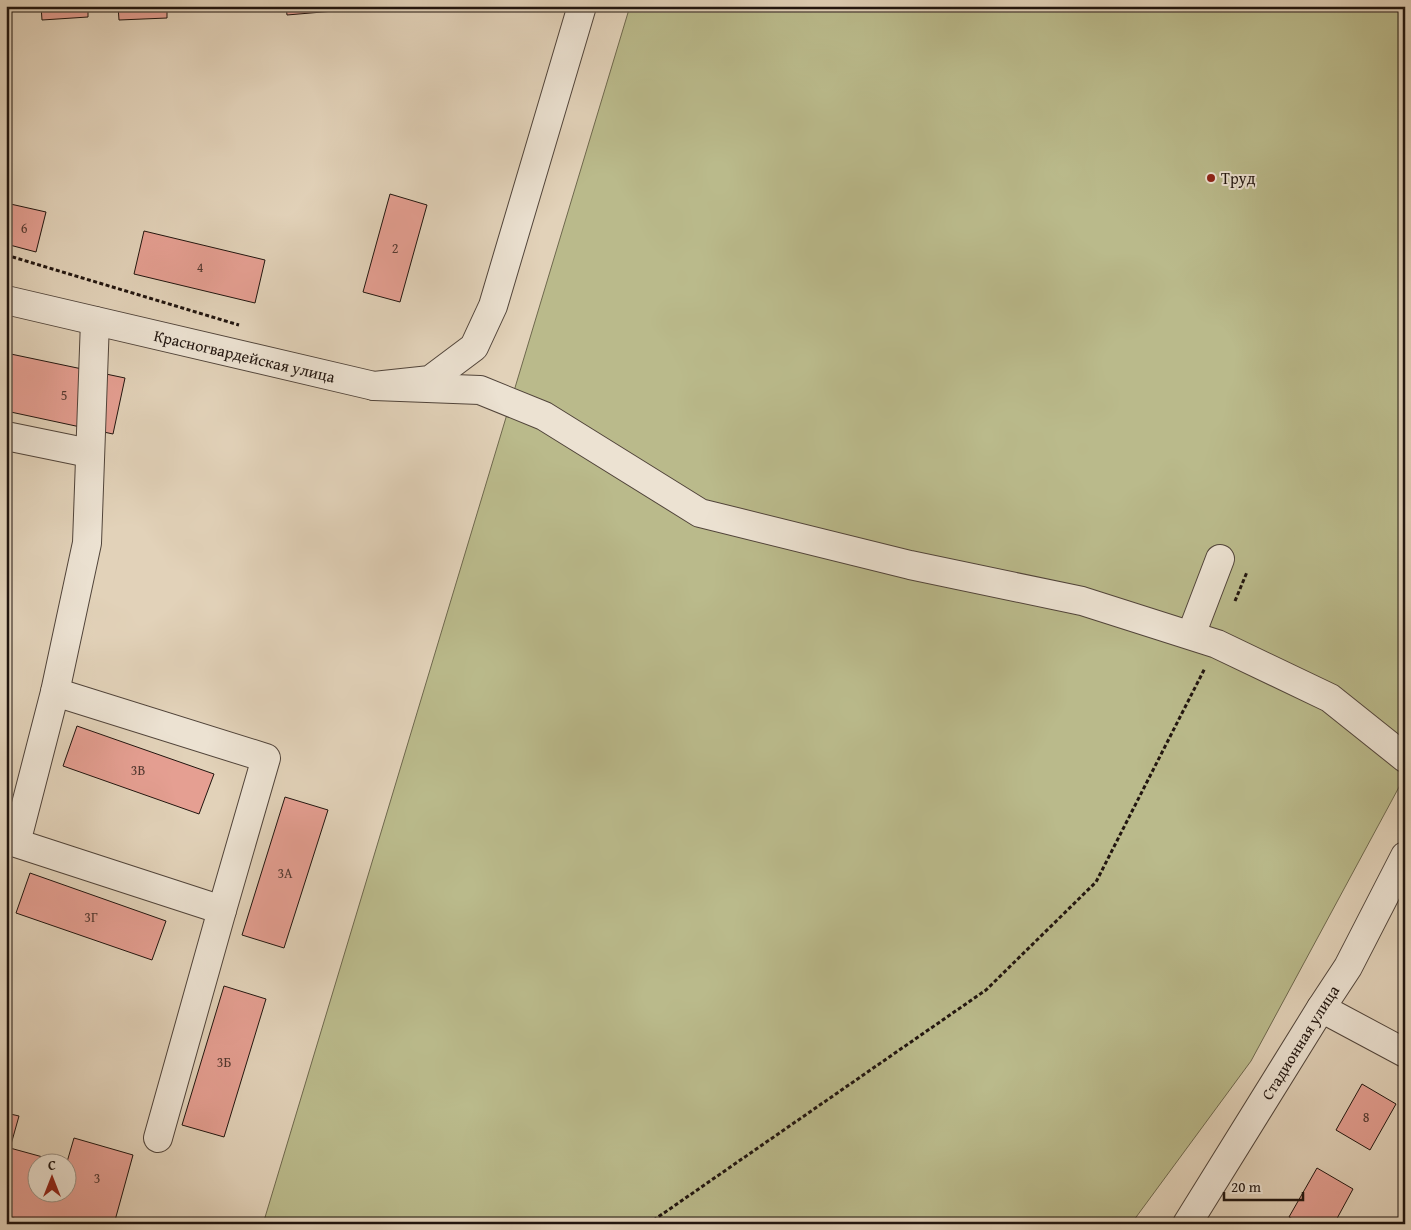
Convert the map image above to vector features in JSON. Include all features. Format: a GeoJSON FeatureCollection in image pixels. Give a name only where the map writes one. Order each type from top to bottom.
{"type":"FeatureCollection","features":[{"type":"Feature","properties":{"kind":"street","name":"Красногвардейская улица"},"geometry":{"type":"LineString","coordinates":[[6,300],[374,386],[430,380],[474,346],[493,306],[582,6]]}},
{"type":"Feature","properties":{"kind":"street"},"geometry":{"type":"LineString","coordinates":[[96,321],[87,543],[55,692],[16,843],[222,910]]}},
{"type":"Feature","properties":{"kind":"street"},"geometry":{"type":"LineString","coordinates":[[374,386],[480,390],[544,416],[700,513],[910,565],[1082,601],[1218,644],[1330,698],[1405,758]]}},
{"type":"Feature","properties":{"kind":"street"},"geometry":{"type":"LineString","coordinates":[[6,436],[90,453]]}},
{"type":"Feature","properties":{"kind":"street"},"geometry":{"type":"LineString","coordinates":[[1191,635],[1220,559]]}},
{"type":"Feature","properties":{"kind":"street"},"geometry":{"type":"LineString","coordinates":[[55,692],[266,758],[158,1138]]}},
{"type":"Feature","properties":{"kind":"street","name":"Стадионная улица"},"geometry":{"type":"LineString","coordinates":[[1187,1224],[1321,1008],[1348,968],[1405,856]]}},
{"type":"Feature","properties":{"kind":"street"},"geometry":{"type":"LineString","coordinates":[[1321,1008],[1405,1053]]}},
{"type":"Feature","properties":{"kind":"path"},"geometry":{"type":"LineString","coordinates":[[6,255],[241,325]]}},
{"type":"Feature","properties":{"kind":"path"},"geometry":{"type":"LineString","coordinates":[[648,1224],[986,990],[1096,882],[1218,644],[1248,572]]}},
{"type":"Feature","properties":{"kind":"green space"},"geometry":{"type":"Polygon","coordinates":[[[630,6],[1405,6],[1405,776],[1251,1061],[1131,1224],[263,1224],[630,6]]]}},
{"type":"Feature","properties":{"kind":"building"},"geometry":{"type":"Polygon","coordinates":[[[41,6],[88,6],[88,17],[42,20],[41,6]]]}},
{"type":"Feature","properties":{"kind":"building"},"geometry":{"type":"Polygon","coordinates":[[[118,6],[167,6],[167,18],[119,20],[118,6]]]}},
{"type":"Feature","properties":{"kind":"building"},"geometry":{"type":"Polygon","coordinates":[[[286,6],[334,6],[334,11],[287,15],[286,6]]]}},
{"type":"Feature","properties":{"kind":"building"},"geometry":{"type":"Polygon","coordinates":[[[429,6],[481,6],[481,8],[429,11],[429,6]]]}},
{"type":"Feature","properties":{"kind":"building"},"geometry":{"type":"Polygon","coordinates":[[[390,194],[427,205],[400,302],[363,292],[390,194]]]}},
{"type":"Feature","properties":{"kind":"building"},"geometry":{"type":"Polygon","coordinates":[[[6,203],[46,212],[36,252],[6,244],[6,203]]]}},
{"type":"Feature","properties":{"kind":"building"},"geometry":{"type":"Polygon","coordinates":[[[144,231],[265,260],[255,303],[134,274],[144,231]]]}},
{"type":"Feature","properties":{"kind":"building"},"geometry":{"type":"Polygon","coordinates":[[[6,353],[125,378],[113,434],[6,411],[6,353]]]}},
{"type":"Feature","properties":{"kind":"building"},"geometry":{"type":"Polygon","coordinates":[[[77,726],[214,774],[199,814],[63,766],[77,726]]]}},
{"type":"Feature","properties":{"kind":"building"},"geometry":{"type":"Polygon","coordinates":[[[285,797],[328,810],[284,948],[242,935],[285,797]]]}},
{"type":"Feature","properties":{"kind":"building"},"geometry":{"type":"Polygon","coordinates":[[[30,873],[166,921],[152,960],[16,913],[30,873]]]}},
{"type":"Feature","properties":{"kind":"building"},"geometry":{"type":"Polygon","coordinates":[[[224,986],[266,999],[224,1137],[182,1125],[224,986]]]}},
{"type":"Feature","properties":{"kind":"building"},"geometry":{"type":"Polygon","coordinates":[[[1362,1084],[1396,1104],[1370,1150],[1336,1130],[1362,1084]]]}},
{"type":"Feature","properties":{"kind":"building"},"geometry":{"type":"Polygon","coordinates":[[[6,1113],[19,1116],[10,1148],[28,1153],[28,1202],[78,1202],[78,1152],[70,1152],[74,1138],[133,1155],[114,1224],[34,1224],[6,1216],[6,1113]]]}},
{"type":"Feature","properties":{"kind":"building"},"geometry":{"type":"Polygon","coordinates":[[[1317,1168],[1353,1189],[1334,1224],[1302,1224],[1289,1217],[1317,1168]]]}},
{"type":"Feature","properties":{"kind":"place","name":"Труд"},"geometry":{"type":"Point","coordinates":[1211,178]}}]}
